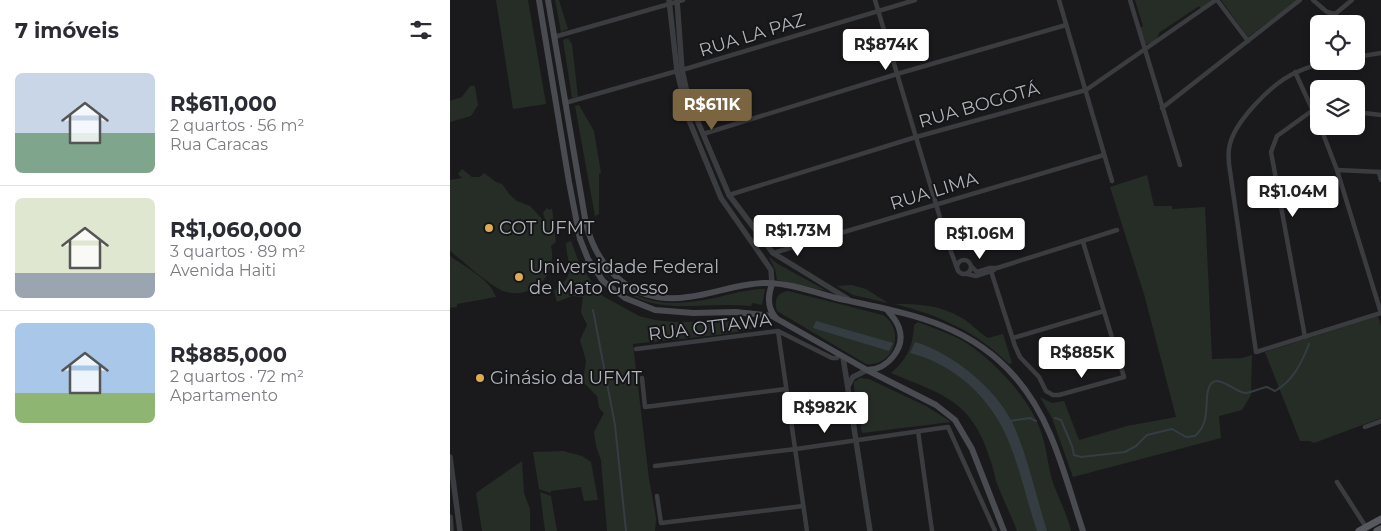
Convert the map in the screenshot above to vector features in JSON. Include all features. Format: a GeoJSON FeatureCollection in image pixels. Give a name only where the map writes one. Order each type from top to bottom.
{"type":"FeatureCollection","features":[{"type":"Feature","properties":{"kind":"main road"},"geometry":{"type":"LineString","coordinates":[[539,0],[572,202],[580,239],[593,270],[620,296],[640,306],[655,310],[693,313],[753,313],[776,318],[841,356],[936,405],[955,420],[972,449],[1004,531]]}},
{"type":"Feature","properties":{"kind":"main road"},"geometry":{"type":"LineString","coordinates":[[548,0],[582,201],[591,242],[608,270],[627,286],[649,295],[670,298],[690,297],[746,285],[772,284],[925,318],[947,327],[980,346],[1015,376],[1031,398],[1047,427],[1083,531]]}},
{"type":"Feature","properties":{"kind":"main road"},"geometry":{"type":"LineString","coordinates":[[772,284],[769,305],[776,318]]}},
{"type":"Feature","properties":{"kind":"main road"},"geometry":{"type":"LineString","coordinates":[[870,370],[891,360],[901,339],[899,326],[887,310]]}},
{"type":"Feature","properties":{"kind":"main road"},"geometry":{"type":"LineString","coordinates":[[1362,529],[1381,519]]}},
{"type":"Feature","properties":{"kind":"main road"},"geometry":{"type":"LineString","coordinates":[[1376,531],[1381,529]]}},
{"type":"Feature","properties":{"kind":"street"},"geometry":{"type":"LineString","coordinates":[[874,0],[952,257],[960,274],[976,276],[1117,230]]}},
{"type":"Feature","properties":{"kind":"street","name":"RUA LA PAZ"},"geometry":{"type":"LineString","coordinates":[[565,103],[680,71],[915,0]]}},
{"type":"Feature","properties":{"kind":"street"},"geometry":{"type":"LineString","coordinates":[[1059,0],[1112,181]]}},
{"type":"Feature","properties":{"kind":"street"},"geometry":{"type":"LineString","coordinates":[[1130,0],[1180,165]]}},
{"type":"Feature","properties":{"kind":"street"},"geometry":{"type":"LineString","coordinates":[[1217,0],[1248,41]]}},
{"type":"Feature","properties":{"kind":"street","name":"RUA BOGOTÁ"},"geometry":{"type":"LineString","coordinates":[[729,195],[916,137],[1086,90],[1217,0]]}},
{"type":"Feature","properties":{"kind":"street"},"geometry":{"type":"LineString","coordinates":[[1162,108],[1300,0]]}},
{"type":"Feature","properties":{"kind":"street"},"geometry":{"type":"LineString","coordinates":[[1314,0],[1327,12],[1335,14],[1352,0]]}},
{"type":"Feature","properties":{"kind":"street"},"geometry":{"type":"LineString","coordinates":[[554,37],[670,2],[680,1],[680,71],[689,101],[729,195],[773,253],[850,301]]}},
{"type":"Feature","properties":{"kind":"street"},"geometry":{"type":"LineString","coordinates":[[670,2],[684,105],[721,198],[771,270],[772,284]]}},
{"type":"Feature","properties":{"kind":"street"},"geometry":{"type":"LineString","coordinates":[[703,134],[897,74],[1066,25]]}},
{"type":"Feature","properties":{"kind":"street"},"geometry":{"type":"LineString","coordinates":[[674,41],[680,40]]}},
{"type":"Feature","properties":{"kind":"street"},"geometry":{"type":"LineString","coordinates":[[1365,56],[1381,53]]}},
{"type":"Feature","properties":{"kind":"street"},"geometry":{"type":"LineString","coordinates":[[1310,67],[1295,72],[1250,109],[1235,132],[1229,148],[1229,164],[1256,352],[1381,313],[1337,170],[1323,135]]}},
{"type":"Feature","properties":{"kind":"street"},"geometry":{"type":"LineString","coordinates":[[1295,72],[1310,99]]}},
{"type":"Feature","properties":{"kind":"street"},"geometry":{"type":"LineString","coordinates":[[1305,337],[1271,152],[1277,136],[1310,113]]}},
{"type":"Feature","properties":{"kind":"street"},"geometry":{"type":"LineString","coordinates":[[1365,113],[1381,115]]}},
{"type":"Feature","properties":{"kind":"street"},"geometry":{"type":"LineString","coordinates":[[691,124],[698,122]]}},
{"type":"Feature","properties":{"kind":"street","name":"RUA LIMA"},"geometry":{"type":"LineString","coordinates":[[773,253],[1104,155]]}},
{"type":"Feature","properties":{"kind":"street"},"geometry":{"type":"LineString","coordinates":[[1337,170],[1380,172],[1381,180]]}},
{"type":"Feature","properties":{"kind":"street"},"geometry":{"type":"LineString","coordinates":[[991,270],[1020,357],[1039,377],[1046,392],[1060,395],[1124,377],[1083,242]]}},
{"type":"Feature","properties":{"kind":"street"},"geometry":{"type":"LineString","coordinates":[[952,257],[969,261],[977,272],[991,270]]}},
{"type":"Feature","properties":{"kind":"street"},"geometry":{"type":"LineString","coordinates":[[957,268],[961,260]]}},
{"type":"Feature","properties":{"kind":"street"},"geometry":{"type":"LineString","coordinates":[[968,274],[972,267]]}},
{"type":"Feature","properties":{"kind":"street"},"geometry":{"type":"LineString","coordinates":[[1013,338],[1104,311]]}},
{"type":"Feature","properties":{"kind":"street"},"geometry":{"type":"LineString","coordinates":[[778,331],[807,531]]}},
{"type":"Feature","properties":{"kind":"street","name":"RUA OTTAWA"},"geometry":{"type":"LineString","coordinates":[[636,350],[778,331],[832,358],[841,356]]}},
{"type":"Feature","properties":{"kind":"street"},"geometry":{"type":"LineString","coordinates":[[841,356],[857,439],[870,531]]}},
{"type":"Feature","properties":{"kind":"street"},"geometry":{"type":"LineString","coordinates":[[848,386],[853,377],[870,370]]}},
{"type":"Feature","properties":{"kind":"street"},"geometry":{"type":"LineString","coordinates":[[642,378],[645,407],[786,389]]}},
{"type":"Feature","properties":{"kind":"street"},"geometry":{"type":"LineString","coordinates":[[1365,427],[1381,421]]}},
{"type":"Feature","properties":{"kind":"street"},"geometry":{"type":"LineString","coordinates":[[655,466],[796,449],[948,427],[995,531]]}},
{"type":"Feature","properties":{"kind":"street"},"geometry":{"type":"LineString","coordinates":[[918,431],[932,531]]}},
{"type":"Feature","properties":{"kind":"street"},"geometry":{"type":"LineString","coordinates":[[450,457],[460,531]]}},
{"type":"Feature","properties":{"kind":"street"},"geometry":{"type":"LineString","coordinates":[[1338,482],[1362,529]]}},
{"type":"Feature","properties":{"kind":"street"},"geometry":{"type":"LineString","coordinates":[[658,496],[661,523],[803,506]]}},
{"type":"Feature","properties":{"kind":"street"},"geometry":{"type":"LineString","coordinates":[[450,517],[451,531]]}},
{"type":"Feature","properties":{"kind":"shaded area"},"geometry":{"type":"Polygon","coordinates":[[[496,0],[528,0],[546,104],[513,109],[496,0]]]}},
{"type":"Feature","properties":{"kind":"shaded area"},"geometry":{"type":"Polygon","coordinates":[[[555,0],[559,0],[568,29],[561,32],[555,0]]]}},
{"type":"Feature","properties":{"kind":"shaded area"},"geometry":{"type":"Polygon","coordinates":[[[1135,0],[1212,1],[1201,9],[1199,6],[1160,32],[1155,41],[1147,44],[1140,28],[1143,26],[1135,0]]]}},
{"type":"Feature","properties":{"kind":"shaded area"},"geometry":{"type":"Polygon","coordinates":[[[1221,0],[1297,0],[1248,37],[1221,0]]]}},
{"type":"Feature","properties":{"kind":"shaded area"},"geometry":{"type":"Polygon","coordinates":[[[568,38],[572,44],[578,97],[572,98],[563,40],[568,38]]]}},
{"type":"Feature","properties":{"kind":"shaded area"},"geometry":{"type":"Polygon","coordinates":[[[470,86],[475,86],[478,105],[471,116],[450,122],[450,101],[462,97],[470,86]]]}},
{"type":"Feature","properties":{"kind":"shaded area"},"geometry":{"type":"Polygon","coordinates":[[[579,105],[594,131],[601,173],[599,174],[599,214],[595,216],[575,106],[579,105]]]}},
{"type":"Feature","properties":{"kind":"shaded area"},"geometry":{"type":"Polygon","coordinates":[[[462,169],[472,177],[480,177],[484,173],[502,184],[510,195],[517,201],[530,206],[543,220],[545,219],[543,213],[547,208],[550,210],[552,208],[556,242],[551,246],[551,265],[548,274],[534,288],[518,293],[503,291],[450,251],[450,180],[462,178],[458,174],[462,169]]]}},
{"type":"Feature","properties":{"kind":"shaded area"},"geometry":{"type":"Polygon","coordinates":[[[1147,175],[1154,206],[1172,206],[1172,209],[1205,207],[1212,359],[1242,358],[1252,355],[1251,395],[1242,410],[1219,416],[1221,438],[1073,477],[1052,418],[1040,397],[1052,403],[1064,401],[1079,440],[1127,426],[1176,417],[1144,294],[1110,187],[1147,175]]]}},
{"type":"Feature","properties":{"kind":"shaded area"},"geometry":{"type":"Polygon","coordinates":[[[571,241],[580,265],[601,295],[639,316],[675,322],[741,321],[764,324],[756,328],[724,334],[633,344],[649,479],[656,518],[655,531],[607,531],[601,460],[594,432],[604,413],[599,408],[597,396],[583,382],[586,361],[580,340],[587,325],[581,312],[583,297],[572,296],[557,302],[554,291],[569,274],[566,243],[571,241]]]}},
{"type":"Feature","properties":{"kind":"shaded area"},"geometry":{"type":"Polygon","coordinates":[[[450,256],[483,279],[496,297],[457,304],[457,307],[450,308],[450,256]]]}},
{"type":"Feature","properties":{"kind":"shaded area"},"geometry":{"type":"Polygon","coordinates":[[[769,257],[827,291],[777,280],[775,269],[769,257]]]}},
{"type":"Feature","properties":{"kind":"shaded area"},"geometry":{"type":"Polygon","coordinates":[[[611,279],[637,296],[666,303],[697,301],[765,289],[762,305],[752,303],[751,306],[669,306],[651,303],[633,296],[611,279]]]}},
{"type":"Feature","properties":{"kind":"shaded area"},"geometry":{"type":"Polygon","coordinates":[[[852,285],[866,289],[888,303],[853,295],[837,286],[852,285]]]}},
{"type":"Feature","properties":{"kind":"shaded area"},"geometry":{"type":"Polygon","coordinates":[[[788,291],[883,315],[894,329],[894,346],[890,354],[884,360],[866,364],[777,311],[778,296],[788,291]]]}},
{"type":"Feature","properties":{"kind":"shaded area"},"geometry":{"type":"Polygon","coordinates":[[[895,304],[920,305],[945,310],[964,319],[988,338],[1003,334],[1012,363],[1009,364],[984,343],[957,326],[911,308],[895,304]]]}},
{"type":"Feature","properties":{"kind":"shaded area"},"geometry":{"type":"Polygon","coordinates":[[[1378,316],[1381,326],[1381,418],[1314,443],[1300,441],[1265,352],[1378,316]]]}},
{"type":"Feature","properties":{"kind":"shaded area"},"geometry":{"type":"Polygon","coordinates":[[[816,321],[893,343],[889,351],[813,328],[816,321]]]}},
{"type":"Feature","properties":{"kind":"shaded area"},"geometry":{"type":"Polygon","coordinates":[[[918,322],[950,334],[968,344],[1001,372],[1022,397],[1031,410],[1042,435],[1052,480],[1071,531],[1017,531],[996,481],[984,443],[972,420],[946,398],[891,373],[905,358],[911,346],[914,325],[918,322]]]}},
{"type":"Feature","properties":{"kind":"shaded area"},"geometry":{"type":"Polygon","coordinates":[[[915,342],[944,354],[958,363],[996,398],[1013,424],[1023,450],[1047,531],[1037,531],[1012,450],[993,412],[963,379],[938,363],[910,353],[915,342]]]}},
{"type":"Feature","properties":{"kind":"shaded area"},"geometry":{"type":"Polygon","coordinates":[[[860,378],[869,379],[926,406],[951,422],[862,433],[854,387],[854,382],[860,378]]]}},
{"type":"Feature","properties":{"kind":"shaded area"},"geometry":{"type":"Polygon","coordinates":[[[563,451],[582,456],[591,462],[598,500],[584,501],[581,487],[551,491],[551,493],[539,489],[533,452],[563,451]]]}},
{"type":"Feature","properties":{"kind":"shaded area"},"geometry":{"type":"Polygon","coordinates":[[[522,461],[524,493],[530,509],[530,531],[482,531],[476,493],[522,461]]]}},
{"type":"Feature","properties":{"kind":"shaded area"},"geometry":{"type":"Polygon","coordinates":[[[540,492],[551,496],[557,531],[545,531],[540,492]]]}},
{"type":"Feature","properties":{"kind":"waterway"},"geometry":{"type":"LineString","coordinates":[[593,310],[615,425],[626,531]]}},
{"type":"Feature","properties":{"kind":"waterway"},"geometry":{"type":"LineString","coordinates":[[1055,418],[1061,420],[1074,455],[1081,457],[1125,452],[1136,446],[1147,435],[1172,429],[1186,437],[1195,436],[1204,423],[1209,387],[1213,382],[1223,382],[1245,393],[1267,387],[1275,391],[1292,376],[1309,344]]}},
{"type":"Feature","properties":{"kind":"waterway"},"geometry":{"type":"LineString","coordinates":[[1010,421],[1030,418],[1036,421]]}},
{"type":"Feature","properties":{"kind":"place","name":"COT UFMT"},"geometry":{"type":"Point","coordinates":[489,228]}},
{"type":"Feature","properties":{"kind":"place","name":"Universidade Federal de Mato Grosso"},"geometry":{"type":"Point","coordinates":[519,277]}},
{"type":"Feature","properties":{"kind":"place","name":"Ginásio da UFMT"},"geometry":{"type":"Point","coordinates":[480,378]}}]}
